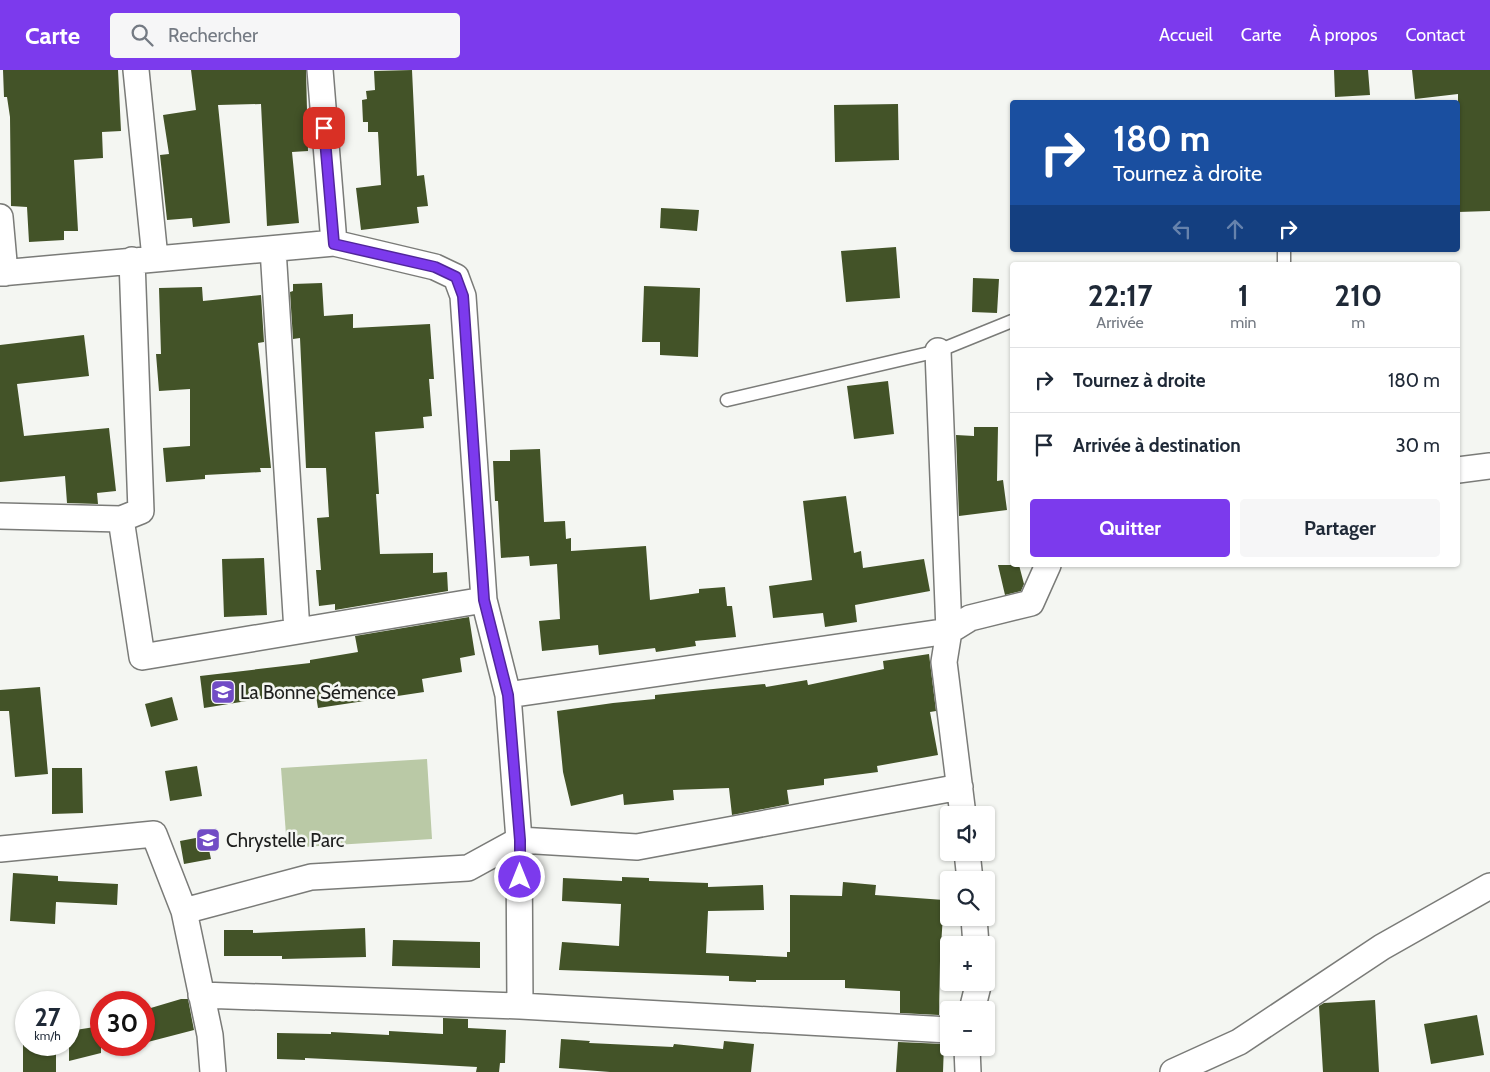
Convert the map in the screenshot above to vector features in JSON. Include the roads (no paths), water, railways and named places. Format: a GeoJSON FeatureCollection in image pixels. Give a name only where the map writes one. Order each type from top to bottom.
{"type":"FeatureCollection","features":[{"type":"Feature","properties":{"kind":"street"},"geometry":{"type":"LineString","coordinates":[[0,516],[120,519],[141,512],[143,259],[136,70]]}},
{"type":"Feature","properties":{"kind":"street"},"geometry":{"type":"LineString","coordinates":[[320,70],[334,244]]}},
{"type":"Feature","properties":{"kind":"street"},"geometry":{"type":"LineString","coordinates":[[0,217],[2,273],[143,259],[334,244],[435,267],[456,277],[463,296],[484,600],[508,695],[520,840],[520,1006]]}},
{"type":"Feature","properties":{"kind":"street"},"geometry":{"type":"LineString","coordinates":[[273,249],[297,631]]}},
{"type":"Feature","properties":{"kind":"street"},"geometry":{"type":"LineString","coordinates":[[938,351],[949,631],[944,662],[962,806]]}},
{"type":"Feature","properties":{"kind":"street"},"geometry":{"type":"LineString","coordinates":[[1460,470],[1490,466]]}},
{"type":"Feature","properties":{"kind":"street"},"geometry":{"type":"LineString","coordinates":[[120,519],[142,657],[484,600]]}},
{"type":"Feature","properties":{"kind":"street"},"geometry":{"type":"LineString","coordinates":[[508,695],[949,631],[970,618],[1031,603],[1047,567]]}},
{"type":"Feature","properties":{"kind":"street"},"geometry":{"type":"LineString","coordinates":[[184,911],[312,877],[468,868],[520,840],[637,847],[960,787]]}},
{"type":"Feature","properties":{"kind":"street"},"geometry":{"type":"LineString","coordinates":[[0,849],[154,834],[184,911],[210,1035],[213,1072]]}},
{"type":"Feature","properties":{"kind":"street"},"geometry":{"type":"LineString","coordinates":[[1173,1072],[1239,1042],[1382,947],[1490,886]]}},
{"type":"Feature","properties":{"kind":"street"},"geometry":{"type":"LineString","coordinates":[[201,995],[520,1006],[940,1029]]}},
{"type":"Feature","properties":{"kind":"street"},"geometry":{"type":"LineString","coordinates":[[967,1056],[968,1072]]}},
{"type":"Feature","properties":{"kind":"lane"},"geometry":{"type":"LineString","coordinates":[[726,400],[938,351],[1010,322]]}},
{"type":"Feature","properties":{"kind":"place","name":"La Bonne Sémence"},"geometry":{"type":"Point","coordinates":[223,692]}},
{"type":"Feature","properties":{"kind":"place","name":"Chrystelle Parc"},"geometry":{"type":"Point","coordinates":[208,840]}}]}
